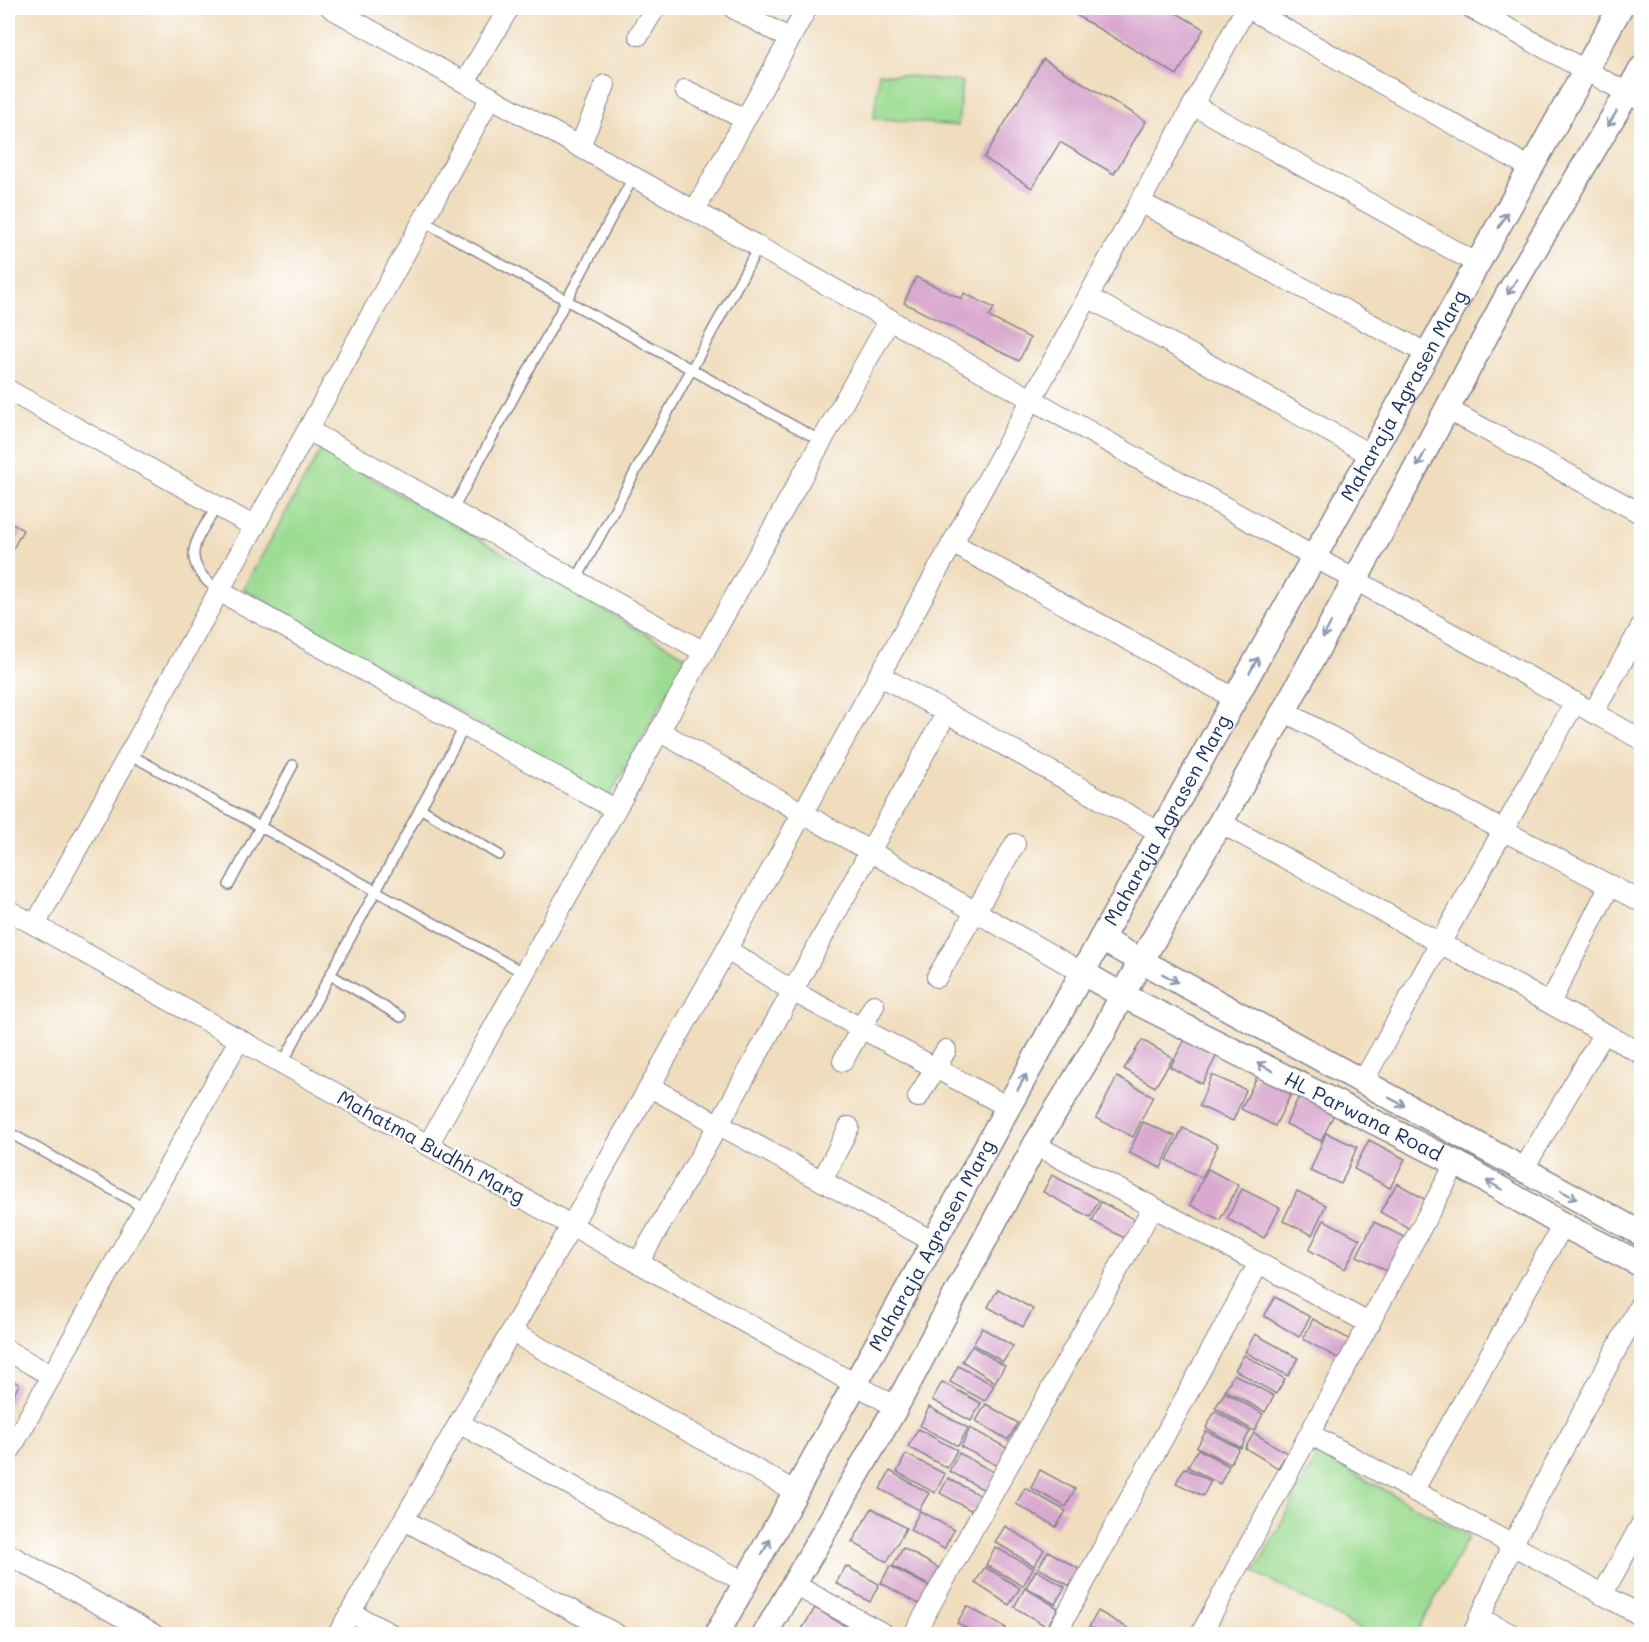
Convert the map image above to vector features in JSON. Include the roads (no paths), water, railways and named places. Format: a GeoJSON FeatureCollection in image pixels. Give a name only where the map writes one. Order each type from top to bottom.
{"type":"FeatureCollection","features":[{"type":"Feature","properties":{"kind":"street"},"geometry":{"type":"LineString","coordinates":[[331,8],[1641,740]]}},
{"type":"Feature","properties":{"kind":"street"},"geometry":{"type":"LineString","coordinates":[[465,82],[509,8]]}},
{"type":"Feature","properties":{"kind":"street"},"geometry":{"type":"LineString","coordinates":[[639,35],[655,8]]}},
{"type":"Feature","properties":{"kind":"street"},"geometry":{"type":"LineString","coordinates":[[733,8],[790,39]]}},
{"type":"Feature","properties":{"kind":"street"},"geometry":{"type":"LineString","coordinates":[[695,210],[807,8]]}},
{"type":"Feature","properties":{"kind":"street"},"geometry":{"type":"LineString","coordinates":[[338,1635],[650,1087],[1247,8],[1531,168]]}},
{"type":"Feature","properties":{"kind":"street"},"geometry":{"type":"LineString","coordinates":[[1471,8],[1635,97]]}},
{"type":"Feature","properties":{"kind":"street","name":"Maharaja Agrasen Marg"},"geometry":{"type":"LineString","coordinates":[[717,1635],[1101,939],[1620,8]]}},
{"type":"Feature","properties":{"kind":"street"},"geometry":{"type":"LineString","coordinates":[[765,1635],[896,1407],[1035,1145],[1102,1035],[1122,995],[1284,711],[1507,296],[1635,97],[1641,68]]}},
{"type":"Feature","properties":{"kind":"street"},"geometry":{"type":"LineString","coordinates":[[579,146],[605,85]]}},
{"type":"Feature","properties":{"kind":"street"},"geometry":{"type":"LineString","coordinates":[[685,90],[745,119]]}},
{"type":"Feature","properties":{"kind":"street"},"geometry":{"type":"LineString","coordinates":[[35,925],[491,97]]}},
{"type":"Feature","properties":{"kind":"street"},"geometry":{"type":"LineString","coordinates":[[1192,105],[1478,264]]}},
{"type":"Feature","properties":{"kind":"street"},"geometry":{"type":"LineString","coordinates":[[1140,202],[1428,354]]}},
{"type":"Feature","properties":{"kind":"street"},"geometry":{"type":"LineString","coordinates":[[1088,297],[1371,455]]}},
{"type":"Feature","properties":{"kind":"street"},"geometry":{"type":"LineString","coordinates":[[428,1145],[890,319]]}},
{"type":"Feature","properties":{"kind":"street"},"geometry":{"type":"LineString","coordinates":[[8,390],[255,527]]}},
{"type":"Feature","properties":{"kind":"street"},"geometry":{"type":"LineString","coordinates":[[1446,409],[1641,514]]}},
{"type":"Feature","properties":{"kind":"street"},"geometry":{"type":"LineString","coordinates":[[308,430],[704,652]]}},
{"type":"Feature","properties":{"kind":"street"},"geometry":{"type":"LineString","coordinates":[[952,543],[1236,699]]}},
{"type":"Feature","properties":{"kind":"street"},"geometry":{"type":"LineString","coordinates":[[219,591],[615,809]]}},
{"type":"Feature","properties":{"kind":"street"},"geometry":{"type":"LineString","coordinates":[[1593,713],[1641,626]]}},
{"type":"Feature","properties":{"kind":"street"},"geometry":{"type":"LineString","coordinates":[[879,675],[1161,833]]}},
{"type":"Feature","properties":{"kind":"street"},"geometry":{"type":"LineString","coordinates":[[1362,1083],[1575,702]]}},
{"type":"Feature","properties":{"kind":"street"},"geometry":{"type":"LineString","coordinates":[[1284,711],[1504,831],[1641,902]]}},
{"type":"Feature","properties":{"kind":"street"},"geometry":{"type":"LineString","coordinates":[[638,1263],[946,714]]}},
{"type":"Feature","properties":{"kind":"street"},"geometry":{"type":"LineString","coordinates":[[659,731],[1083,973]]}},
{"type":"Feature","properties":{"kind":"street"},"geometry":{"type":"LineString","coordinates":[[1221,823],[1641,1054]]}},
{"type":"Feature","properties":{"kind":"street"},"geometry":{"type":"LineString","coordinates":[[937,977],[1015,844]]}},
{"type":"Feature","properties":{"kind":"street"},"geometry":{"type":"LineString","coordinates":[[1550,1003],[1610,885]]}},
{"type":"Feature","properties":{"kind":"street","name":"Mahatma Budhh Marg"},"geometry":{"type":"LineString","coordinates":[[8,913],[35,925],[896,1407]]}},
{"type":"Feature","properties":{"kind":"street","name":"HL Parwana Road"},"geometry":{"type":"LineString","coordinates":[[1101,939],[1641,1234]]}},
{"type":"Feature","properties":{"kind":"street"},"geometry":{"type":"LineString","coordinates":[[726,950],[792,991],[1008,1107]]}},
{"type":"Feature","properties":{"kind":"street","name":"HL Parwana Road"},"geometry":{"type":"LineString","coordinates":[[1083,973],[1122,995],[1456,1163],[1563,1225],[1641,1265]]}},
{"type":"Feature","properties":{"kind":"street"},"geometry":{"type":"LineString","coordinates":[[843,1061],[874,1005]]}},
{"type":"Feature","properties":{"kind":"street"},"geometry":{"type":"LineString","coordinates":[[1523,1170],[1604,1033]]}},
{"type":"Feature","properties":{"kind":"street"},"geometry":{"type":"LineString","coordinates":[[8,1454],[239,1040]]}},
{"type":"Feature","properties":{"kind":"street"},"geometry":{"type":"LineString","coordinates":[[918,1097],[946,1050]]}},
{"type":"Feature","properties":{"kind":"street"},"geometry":{"type":"LineString","coordinates":[[650,1087],[934,1242]]}},
{"type":"Feature","properties":{"kind":"street"},"geometry":{"type":"LineString","coordinates":[[822,1181],[849,1126]]}},
{"type":"Feature","properties":{"kind":"street"},"geometry":{"type":"LineString","coordinates":[[1035,1145],[1370,1324]]}},
{"type":"Feature","properties":{"kind":"street"},"geometry":{"type":"LineString","coordinates":[[1201,1635],[1456,1163]]}},
{"type":"Feature","properties":{"kind":"street"},"geometry":{"type":"LineString","coordinates":[[914,1635],[1153,1208]]}},
{"type":"Feature","properties":{"kind":"street"},"geometry":{"type":"LineString","coordinates":[[1413,1491],[1563,1225]]}},
{"type":"Feature","properties":{"kind":"street"},"geometry":{"type":"LineString","coordinates":[[1056,1635],[1259,1263]]}},
{"type":"Feature","properties":{"kind":"street"},"geometry":{"type":"LineString","coordinates":[[1510,1635],[1476,1626],[1512,1545],[1641,1301]]}},
{"type":"Feature","properties":{"kind":"street"},"geometry":{"type":"LineString","coordinates":[[512,1332],[796,1492]]}},
{"type":"Feature","properties":{"kind":"street"},"geometry":{"type":"LineString","coordinates":[[8,1351],[52,1376]]}},
{"type":"Feature","properties":{"kind":"street"},"geometry":{"type":"LineString","coordinates":[[459,1424],[746,1583]]}},
{"type":"Feature","properties":{"kind":"street"},"geometry":{"type":"LineString","coordinates":[[1310,1434],[1641,1616]]}},
{"type":"Feature","properties":{"kind":"street"},"geometry":{"type":"LineString","coordinates":[[404,1520],[616,1635]]}},
{"type":"Feature","properties":{"kind":"street"},"geometry":{"type":"LineString","coordinates":[[1602,1595],[1641,1523]]}},
{"type":"Feature","properties":{"kind":"street"},"geometry":{"type":"LineString","coordinates":[[8,1554],[153,1635]]}},
{"type":"Feature","properties":{"kind":"street"},"geometry":{"type":"LineString","coordinates":[[793,1584],[884,1635]]}},
{"type":"Feature","properties":{"kind":"street"},"geometry":{"type":"LineString","coordinates":[[351,1613],[391,1635]]}},
{"type":"Feature","properties":{"kind":"lane"},"geometry":{"type":"LineString","coordinates":[[452,511],[634,176]]}},
{"type":"Feature","properties":{"kind":"lane"},"geometry":{"type":"LineString","coordinates":[[423,221],[821,441]]}},
{"type":"Feature","properties":{"kind":"lane"},"geometry":{"type":"LineString","coordinates":[[576,580],[759,246]]}},
{"type":"Feature","properties":{"kind":"lane"},"geometry":{"type":"LineString","coordinates":[[218,506],[200,532],[193,555],[199,574],[219,591]]}},
{"type":"Feature","properties":{"kind":"lane"},"geometry":{"type":"LineString","coordinates":[[282,1064],[465,726]]}},
{"type":"Feature","properties":{"kind":"lane"},"geometry":{"type":"LineString","coordinates":[[129,754],[524,973]]}},
{"type":"Feature","properties":{"kind":"lane"},"geometry":{"type":"LineString","coordinates":[[229,885],[292,765]]}},
{"type":"Feature","properties":{"kind":"lane"},"geometry":{"type":"LineString","coordinates":[[420,808],[499,855]]}},
{"type":"Feature","properties":{"kind":"lane"},"geometry":{"type":"LineString","coordinates":[[331,975],[401,1017]]}},
{"type":"Feature","properties":{"kind":"lane"},"geometry":{"type":"LineString","coordinates":[[8,1132],[145,1208]]}}]}
